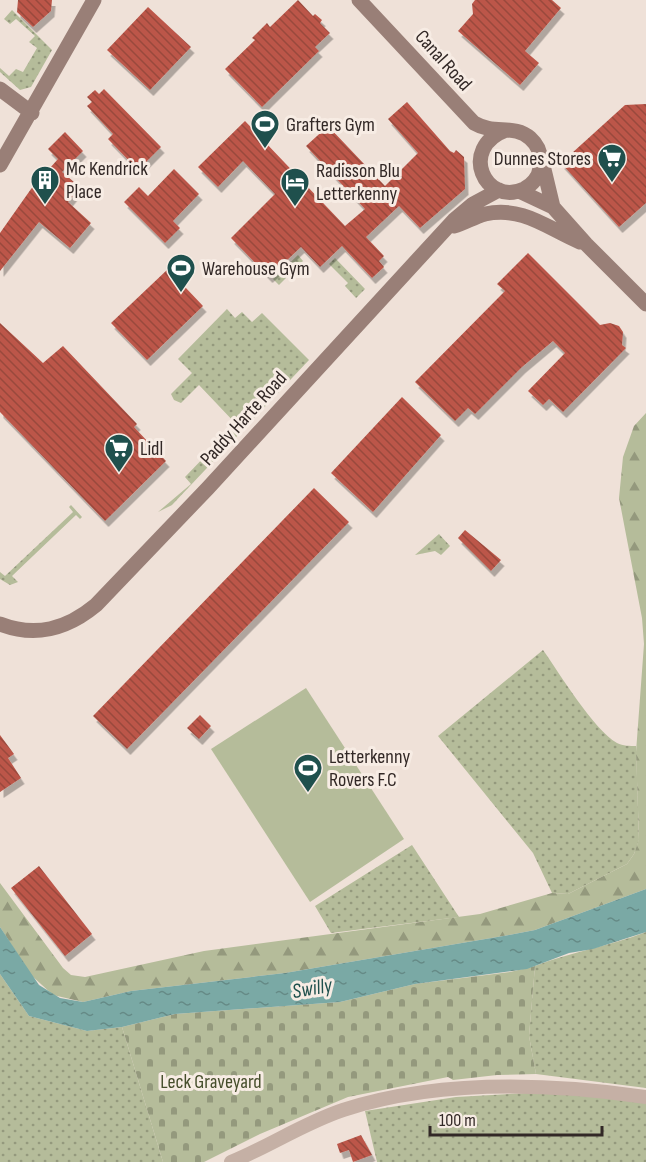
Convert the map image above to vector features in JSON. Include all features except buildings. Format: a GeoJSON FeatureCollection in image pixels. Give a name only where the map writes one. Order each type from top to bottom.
{"type":"FeatureCollection","features":[{"type":"Feature","properties":{"kind":"main road"},"geometry":{"type":"LineString","coordinates":[[0,165],[32,113],[94,0]]}},
{"type":"Feature","properties":{"kind":"main road","name":"Canal Road"},"geometry":{"type":"LineString","coordinates":[[359,0],[474,123],[490,130],[506,130]]}},
{"type":"Feature","properties":{"kind":"main road"},"geometry":{"type":"LineString","coordinates":[[0,89],[32,113]]}},
{"type":"Feature","properties":{"kind":"main road"},"geometry":{"type":"LineString","coordinates":[[553,207],[541,158],[531,139],[516,130],[506,130],[486,143],[480,160],[483,176],[499,190],[519,191],[553,207],[646,304]]}},
{"type":"Feature","properties":{"kind":"main road"},"geometry":{"type":"LineString","coordinates":[[519,191],[534,181],[539,174],[541,158]]}},
{"type":"Feature","properties":{"kind":"main road","name":"Paddy Harte Road"},"geometry":{"type":"LineString","coordinates":[[0,624],[22,631],[57,629],[79,619],[96,605],[448,228],[473,204],[499,190]]}},
{"type":"Feature","properties":{"kind":"main road"},"geometry":{"type":"LineString","coordinates":[[448,228],[485,214],[508,212],[539,220],[586,244]]}},
{"type":"Feature","properties":{"kind":"street"},"geometry":{"type":"LineString","coordinates":[[231,1162],[259,1151],[301,1127],[343,1110],[435,1091],[543,1086],[646,1097]]}},
{"type":"Feature","properties":{"kind":"green space"},"geometry":{"type":"Polygon","coordinates":[[[12,10],[52,50],[31,87],[20,90],[0,72],[0,68],[9,76],[16,69],[23,72],[37,48],[29,42],[35,36],[16,19],[10,24],[4,19],[12,10]]]}},
{"type":"Feature","properties":{"kind":"green space"},"geometry":{"type":"Polygon","coordinates":[[[298,255],[303,261],[279,285],[273,279],[298,255]]]}},
{"type":"Feature","properties":{"kind":"green space"},"geometry":{"type":"Polygon","coordinates":[[[335,258],[365,289],[356,298],[345,286],[348,283],[329,264],[335,258]]]}},
{"type":"Feature","properties":{"kind":"green space"},"geometry":{"type":"Polygon","coordinates":[[[227,309],[235,318],[242,312],[252,322],[262,313],[309,360],[172,505],[158,512],[191,484],[185,477],[236,424],[199,385],[181,403],[174,400],[171,394],[192,373],[178,359],[227,309]]]}},
{"type":"Feature","properties":{"kind":"green space"},"geometry":{"type":"Polygon","coordinates":[[[646,413],[646,889],[535,930],[285,973],[131,991],[83,1002],[53,995],[31,975],[0,927],[0,883],[63,968],[71,975],[85,977],[204,951],[480,914],[552,893],[568,894],[627,864],[634,854],[639,839],[636,752],[644,644],[642,618],[619,498],[623,457],[634,426],[646,413]]]}},
{"type":"Feature","properties":{"kind":"green space"},"geometry":{"type":"Polygon","coordinates":[[[71,505],[82,517],[80,519],[76,515],[12,576],[18,582],[10,585],[0,579],[0,572],[5,576],[73,512],[69,507],[71,505]]]}},
{"type":"Feature","properties":{"kind":"green space"},"geometry":{"type":"Polygon","coordinates":[[[439,534],[450,546],[441,555],[435,551],[415,555],[439,534]]]}},
{"type":"Feature","properties":{"kind":"green space"},"geometry":{"type":"Polygon","coordinates":[[[543,650],[598,726],[617,743],[636,746],[639,840],[634,854],[627,864],[568,894],[552,893],[533,853],[438,736],[543,650]]]}},
{"type":"Feature","properties":{"kind":"green space","name":"Letterkenny Rovers F.C"},"geometry":{"type":"Polygon","coordinates":[[[306,688],[404,839],[310,902],[211,749],[306,688]]]}},
{"type":"Feature","properties":{"kind":"green space"},"geometry":{"type":"Polygon","coordinates":[[[412,845],[459,917],[331,933],[315,906],[412,845]]]}},
{"type":"Feature","properties":{"kind":"green space"},"geometry":{"type":"Polygon","coordinates":[[[646,932],[646,1088],[536,1074],[529,1036],[535,966],[646,932]]]}},
{"type":"Feature","properties":{"kind":"green space","name":"Leck Graveyard"},"geometry":{"type":"Polygon","coordinates":[[[535,966],[529,1036],[536,1074],[497,1075],[453,1080],[448,1077],[348,1097],[260,1134],[204,1162],[163,1162],[122,1027],[175,1014],[340,1002],[415,984],[510,972],[535,966]]]}},
{"type":"Feature","properties":{"kind":"green space"},"geometry":{"type":"Polygon","coordinates":[[[0,974],[29,1016],[87,1031],[122,1027],[163,1162],[0,1162],[0,974]]]}},
{"type":"Feature","properties":{"kind":"green space"},"geometry":{"type":"Polygon","coordinates":[[[562,1091],[646,1103],[646,1162],[377,1162],[365,1111],[456,1097],[562,1091]]]}},
{"type":"Feature","properties":{"kind":"water","name":"Swilly"},"geometry":{"type":"Polygon","coordinates":[[[646,889],[646,932],[593,949],[569,953],[527,969],[415,984],[340,1002],[175,1014],[122,1027],[87,1031],[29,1016],[0,974],[0,927],[39,985],[60,998],[83,1002],[131,991],[285,973],[535,930],[646,889]]]}},
{"type":"Feature","properties":{"kind":"place","name":"Grafters Gym"},"geometry":{"type":"Point","coordinates":[265,150]}},
{"type":"Feature","properties":{"kind":"place","name":"Dunnes Stores"},"geometry":{"type":"Point","coordinates":[612,184]}},
{"type":"Feature","properties":{"kind":"place","name":"Mc Kendrick Place"},"geometry":{"type":"Point","coordinates":[45,206]}},
{"type":"Feature","properties":{"kind":"place","name":"Radisson Blu Letterkenny"},"geometry":{"type":"Point","coordinates":[295,208]}},
{"type":"Feature","properties":{"kind":"place","name":"Warehouse Gym"},"geometry":{"type":"Point","coordinates":[181,294]}},
{"type":"Feature","properties":{"kind":"place","name":"Lidl"},"geometry":{"type":"Point","coordinates":[119,474]}},
{"type":"Feature","properties":{"kind":"place","name":"Letterkenny Rovers F.C"},"geometry":{"type":"Point","coordinates":[308,794]}}]}
